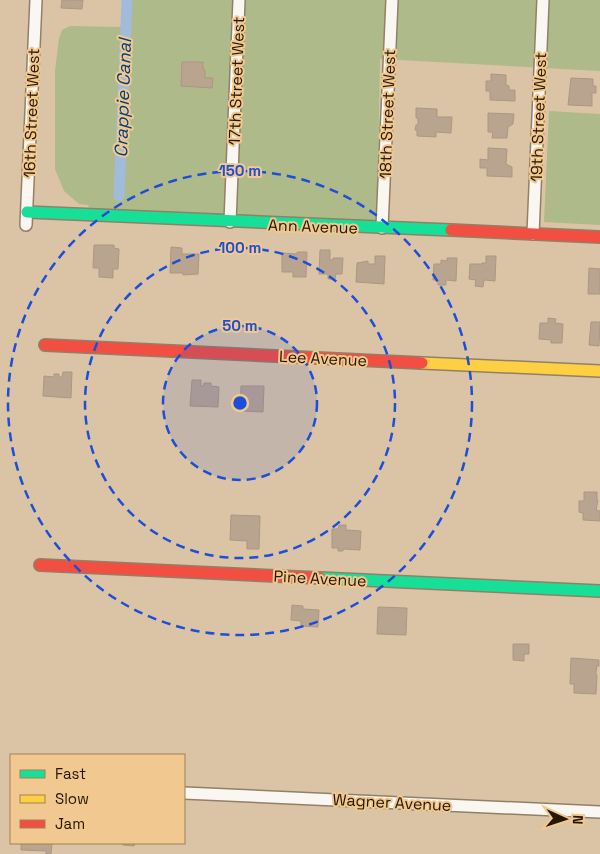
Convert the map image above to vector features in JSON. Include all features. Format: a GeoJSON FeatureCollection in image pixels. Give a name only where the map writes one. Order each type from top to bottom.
{"type":"FeatureCollection","features":[{"type":"Feature","properties":{"kind":"street","name":"16th Street West"},"geometry":{"type":"LineString","coordinates":[[26,225],[36,0]]}},
{"type":"Feature","properties":{"kind":"street","name":"17th Street West"},"geometry":{"type":"LineString","coordinates":[[230,222],[239,0]]}},
{"type":"Feature","properties":{"kind":"street","name":"18th Street West"},"geometry":{"type":"LineString","coordinates":[[382,228],[392,0]]}},
{"type":"Feature","properties":{"kind":"street","name":"19th Street West"},"geometry":{"type":"LineString","coordinates":[[533,234],[543,0]]}},
{"type":"Feature","properties":{"kind":"street","name":"Ann Avenue"},"geometry":{"type":"LineString","coordinates":[[27,212],[600,238]]}},
{"type":"Feature","properties":{"kind":"street","name":"Lee Avenue"},"geometry":{"type":"LineString","coordinates":[[45,345],[600,371]]}},
{"type":"Feature","properties":{"kind":"street","name":"Pine Avenue"},"geometry":{"type":"LineString","coordinates":[[40,565],[600,592]]}},
{"type":"Feature","properties":{"kind":"street","name":"Wagner Avenue"},"geometry":{"type":"LineString","coordinates":[[185,792],[600,812]]}},
{"type":"Feature","properties":{"kind":"green space"},"geometry":{"type":"Polygon","coordinates":[[[125,0],[600,0],[600,71],[380,59],[377,227],[89,208],[88,205],[79,204],[64,191],[55,169],[55,71],[59,38],[62,30],[70,26],[120,27],[123,22],[125,0]]]}},
{"type":"Feature","properties":{"kind":"green space"},"geometry":{"type":"Polygon","coordinates":[[[549,111],[600,114],[600,225],[544,222],[549,111]]]}},
{"type":"Feature","properties":{"kind":"building"},"geometry":{"type":"Polygon","coordinates":[[[62,0],[83,0],[82,9],[61,8],[62,0]]]}},
{"type":"Feature","properties":{"kind":"building"},"geometry":{"type":"Polygon","coordinates":[[[182,62],[203,62],[205,78],[213,78],[212,88],[181,86],[182,62]]]}},
{"type":"Feature","properties":{"kind":"building"},"geometry":{"type":"Polygon","coordinates":[[[491,74],[506,75],[506,85],[509,86],[509,90],[515,90],[515,101],[490,100],[490,91],[486,91],[486,81],[491,81],[491,74]]]}},
{"type":"Feature","properties":{"kind":"building"},"geometry":{"type":"Polygon","coordinates":[[[571,78],[593,79],[596,93],[592,93],[592,106],[568,105],[571,78]]]}},
{"type":"Feature","properties":{"kind":"building"},"geometry":{"type":"Polygon","coordinates":[[[416,108],[437,109],[437,117],[452,117],[451,133],[436,132],[436,137],[417,136],[417,130],[415,130],[416,125],[418,125],[416,108]]]}},
{"type":"Feature","properties":{"kind":"building"},"geometry":{"type":"Polygon","coordinates":[[[488,113],[514,114],[513,124],[508,127],[507,138],[492,138],[493,132],[488,132],[488,113]]]}},
{"type":"Feature","properties":{"kind":"building"},"geometry":{"type":"Polygon","coordinates":[[[488,148],[507,149],[506,164],[512,167],[512,177],[487,176],[487,168],[480,168],[480,159],[488,160],[488,148]]]}},
{"type":"Feature","properties":{"kind":"building"},"geometry":{"type":"Polygon","coordinates":[[[94,245],[114,245],[114,248],[119,249],[118,269],[113,269],[113,278],[99,277],[99,268],[93,268],[94,245]]]}},
{"type":"Feature","properties":{"kind":"building"},"geometry":{"type":"Polygon","coordinates":[[[171,247],[182,248],[182,254],[199,254],[198,274],[183,275],[183,273],[170,273],[171,247]]]}},
{"type":"Feature","properties":{"kind":"building"},"geometry":{"type":"Polygon","coordinates":[[[320,250],[330,250],[330,260],[333,260],[333,258],[343,258],[342,274],[336,274],[335,279],[328,279],[328,274],[319,274],[320,250]]]}},
{"type":"Feature","properties":{"kind":"building"},"geometry":{"type":"Polygon","coordinates":[[[297,252],[307,252],[306,277],[293,277],[293,272],[282,272],[282,253],[297,254],[297,252]]]}},
{"type":"Feature","properties":{"kind":"building"},"geometry":{"type":"Polygon","coordinates":[[[375,256],[385,256],[384,284],[356,282],[357,263],[368,261],[368,264],[375,264],[375,256]]]}},
{"type":"Feature","properties":{"kind":"building"},"geometry":{"type":"Polygon","coordinates":[[[486,256],[496,256],[495,281],[484,280],[483,287],[475,286],[476,280],[469,279],[470,264],[486,263],[486,256]]]}},
{"type":"Feature","properties":{"kind":"building"},"geometry":{"type":"Polygon","coordinates":[[[447,258],[457,258],[456,281],[446,280],[446,285],[438,285],[438,280],[433,280],[434,264],[441,264],[441,260],[447,261],[447,258]]]}},
{"type":"Feature","properties":{"kind":"building"},"geometry":{"type":"Polygon","coordinates":[[[589,268],[600,269],[600,294],[588,294],[589,268]]]}},
{"type":"Feature","properties":{"kind":"building"},"geometry":{"type":"Polygon","coordinates":[[[548,318],[556,319],[555,323],[563,324],[562,343],[551,343],[551,340],[539,339],[540,323],[548,323],[548,318]]]}},
{"type":"Feature","properties":{"kind":"building"},"geometry":{"type":"Polygon","coordinates":[[[591,322],[600,322],[599,346],[589,345],[591,322]]]}},
{"type":"Feature","properties":{"kind":"building"},"geometry":{"type":"Polygon","coordinates":[[[63,372],[72,372],[71,398],[43,396],[44,376],[54,377],[54,374],[59,374],[59,377],[62,377],[63,372]]]}},
{"type":"Feature","properties":{"kind":"building"},"geometry":{"type":"Polygon","coordinates":[[[192,380],[201,380],[201,386],[204,383],[211,383],[211,386],[219,387],[218,407],[190,406],[192,380]]]}},
{"type":"Feature","properties":{"kind":"building"},"geometry":{"type":"Polygon","coordinates":[[[241,386],[264,386],[263,412],[240,411],[241,386]]]}},
{"type":"Feature","properties":{"kind":"building"},"geometry":{"type":"Polygon","coordinates":[[[584,492],[597,492],[596,510],[600,511],[600,521],[583,520],[583,513],[579,512],[579,501],[584,501],[584,492]]]}},
{"type":"Feature","properties":{"kind":"building"},"geometry":{"type":"Polygon","coordinates":[[[231,515],[260,516],[259,549],[247,549],[247,541],[230,540],[231,515]]]}},
{"type":"Feature","properties":{"kind":"building"},"geometry":{"type":"Polygon","coordinates":[[[339,525],[346,525],[346,530],[361,531],[360,550],[343,549],[343,551],[338,551],[338,548],[332,548],[332,529],[338,529],[339,525]]]}},
{"type":"Feature","properties":{"kind":"building"},"geometry":{"type":"Polygon","coordinates":[[[292,605],[303,606],[303,609],[319,610],[318,627],[301,626],[301,621],[291,620],[292,605]]]}},
{"type":"Feature","properties":{"kind":"building"},"geometry":{"type":"Polygon","coordinates":[[[378,607],[407,608],[406,635],[377,634],[378,607]]]}},
{"type":"Feature","properties":{"kind":"building"},"geometry":{"type":"Polygon","coordinates":[[[513,644],[529,644],[529,654],[524,654],[524,661],[513,660],[513,644]]]}},
{"type":"Feature","properties":{"kind":"building"},"geometry":{"type":"Polygon","coordinates":[[[571,658],[599,660],[596,672],[596,694],[574,693],[574,684],[570,684],[571,658]]]}},
{"type":"Feature","properties":{"kind":"building"},"geometry":{"type":"Polygon","coordinates":[[[21,844],[52,844],[51,854],[46,854],[46,851],[21,850],[21,844]]]}},
{"type":"Feature","properties":{"kind":"building"},"geometry":{"type":"Polygon","coordinates":[[[123,844],[135,844],[134,846],[123,844]]]}},
{"type":"Feature","properties":{"kind":"waterway","name":"Crappie Canal"},"geometry":{"type":"LineString","coordinates":[[119,196],[127,0]]}},
{"type":"Feature","properties":{"kind":"traffic: fast"},"geometry":{"type":"LineString","coordinates":[[27,212],[451,230]]}},
{"type":"Feature","properties":{"kind":"traffic: fast"},"geometry":{"type":"LineString","coordinates":[[320,578],[600,591]]}},
{"type":"Feature","properties":{"kind":"traffic: slow"},"geometry":{"type":"LineString","coordinates":[[422,363],[600,371]]}},
{"type":"Feature","properties":{"kind":"traffic: jam"},"geometry":{"type":"LineString","coordinates":[[451,230],[600,237]]}},
{"type":"Feature","properties":{"kind":"traffic: jam"},"geometry":{"type":"LineString","coordinates":[[45,345],[422,363]]}},
{"type":"Feature","properties":{"kind":"traffic: jam"},"geometry":{"type":"LineString","coordinates":[[40,565],[320,578]]}}]}
